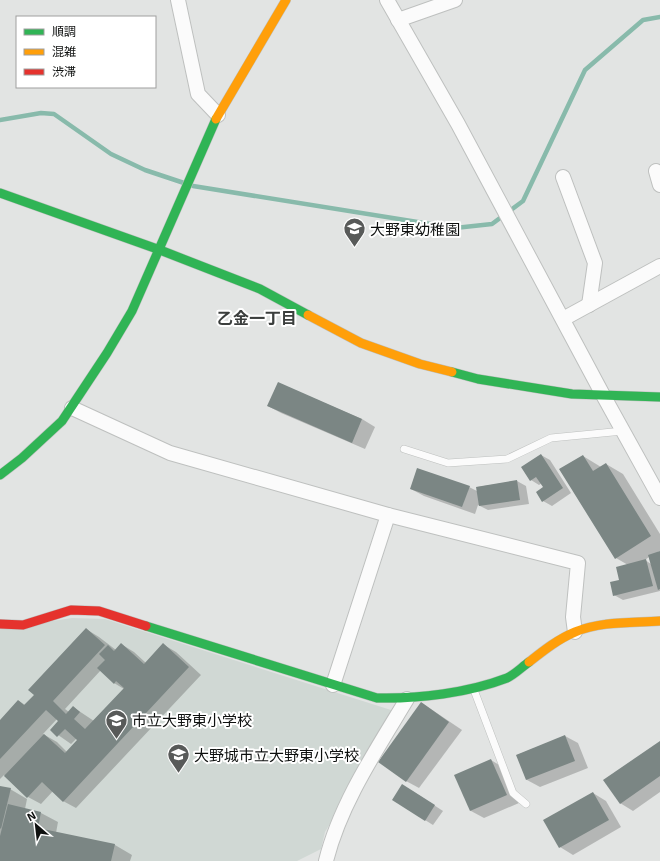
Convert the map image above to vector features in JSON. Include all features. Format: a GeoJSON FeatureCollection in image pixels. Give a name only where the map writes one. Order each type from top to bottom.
{"type":"FeatureCollection","features":[{"type":"Feature","properties":{"kind":"street"},"geometry":{"type":"LineString","coordinates":[[178,0],[198,94],[218,115]]}},
{"type":"Feature","properties":{"kind":"street"},"geometry":{"type":"LineString","coordinates":[[0,475],[34,448],[62,421],[72,408],[132,311],[218,115],[286,0]]}},
{"type":"Feature","properties":{"kind":"street"},"geometry":{"type":"LineString","coordinates":[[387,0],[458,124],[563,319],[602,395],[660,498]]}},
{"type":"Feature","properties":{"kind":"street"},"geometry":{"type":"LineString","coordinates":[[398,20],[455,0]]}},
{"type":"Feature","properties":{"kind":"street"},"geometry":{"type":"LineString","coordinates":[[656,171],[660,185]]}},
{"type":"Feature","properties":{"kind":"street"},"geometry":{"type":"LineString","coordinates":[[563,177],[595,263],[589,306]]}},
{"type":"Feature","properties":{"kind":"street"},"geometry":{"type":"LineString","coordinates":[[0,192],[160,250],[260,289],[361,343],[420,364],[478,379],[572,394],[660,397]]}},
{"type":"Feature","properties":{"kind":"street"},"geometry":{"type":"LineString","coordinates":[[563,319],[660,266]]}},
{"type":"Feature","properties":{"kind":"street"},"geometry":{"type":"LineString","coordinates":[[72,408],[170,453],[388,515],[578,563],[574,617],[575,632]]}},
{"type":"Feature","properties":{"kind":"street"},"geometry":{"type":"LineString","coordinates":[[333,685],[388,515]]}},
{"type":"Feature","properties":{"kind":"street"},"geometry":{"type":"LineString","coordinates":[[0,624],[23,625],[71,610],[99,611],[377,698],[406,699],[473,688],[508,678],[554,643],[575,632],[599,625],[660,621]]}},
{"type":"Feature","properties":{"kind":"street"},"geometry":{"type":"LineString","coordinates":[[326,861],[330,843],[364,772],[406,699]]}},
{"type":"Feature","properties":{"kind":"lane"},"geometry":{"type":"LineString","coordinates":[[404,448],[448,463],[506,459],[551,438],[623,431]]}},
{"type":"Feature","properties":{"kind":"lane"},"geometry":{"type":"LineString","coordinates":[[473,688],[513,793],[526,804]]}},
{"type":"Feature","properties":{"kind":"shaded area","name":"大野城市立大野東小学校"},"geometry":{"type":"Polygon","coordinates":[[[72,618],[105,619],[391,710],[393,718],[325,832],[321,849],[297,861],[0,861],[0,629],[72,618]]]}},
{"type":"Feature","properties":{"kind":"building"},"geometry":{"type":"Polygon","coordinates":[[[278,382],[362,419],[352,443],[267,406],[278,382]]]}},
{"type":"Feature","properties":{"kind":"building"},"geometry":{"type":"Polygon","coordinates":[[[541,454],[563,488],[542,502],[536,492],[543,487],[536,477],[530,481],[521,467],[541,454]]]}},
{"type":"Feature","properties":{"kind":"building"},"geometry":{"type":"Polygon","coordinates":[[[583,455],[593,471],[606,463],[651,536],[615,559],[559,469],[583,455]]]}},
{"type":"Feature","properties":{"kind":"building"},"geometry":{"type":"Polygon","coordinates":[[[417,468],[470,486],[462,507],[410,489],[417,468]]]}},
{"type":"Feature","properties":{"kind":"building"},"geometry":{"type":"Polygon","coordinates":[[[517,480],[520,500],[479,506],[476,487],[517,480]]]}},
{"type":"Feature","properties":{"kind":"building"},"geometry":{"type":"Polygon","coordinates":[[[660,551],[660,589],[658,590],[648,555],[660,551]]]}},
{"type":"Feature","properties":{"kind":"building"},"geometry":{"type":"Polygon","coordinates":[[[646,559],[653,586],[613,596],[610,582],[619,580],[616,567],[646,559]]]}},
{"type":"Feature","properties":{"kind":"building"},"geometry":{"type":"Polygon","coordinates":[[[86,628],[105,645],[53,701],[66,714],[73,706],[80,712],[74,719],[85,729],[124,688],[116,681],[114,684],[97,668],[105,660],[99,654],[108,645],[114,651],[121,643],[144,664],[163,643],[189,667],[63,802],[42,782],[27,798],[4,776],[44,734],[65,753],[77,740],[65,729],[57,737],[50,730],[58,721],[46,710],[0,759],[0,720],[18,700],[24,705],[34,695],[28,690],[86,628]]]}},
{"type":"Feature","properties":{"kind":"building"},"geometry":{"type":"Polygon","coordinates":[[[421,702],[449,722],[406,782],[378,762],[421,702]]]}},
{"type":"Feature","properties":{"kind":"building"},"geometry":{"type":"Polygon","coordinates":[[[565,735],[575,761],[526,780],[516,755],[565,735]]]}},
{"type":"Feature","properties":{"kind":"building"},"geometry":{"type":"Polygon","coordinates":[[[660,741],[660,776],[620,804],[603,780],[660,741]]]}},
{"type":"Feature","properties":{"kind":"building"},"geometry":{"type":"Polygon","coordinates":[[[491,759],[507,795],[470,811],[454,775],[491,759]]]}},
{"type":"Feature","properties":{"kind":"building"},"geometry":{"type":"Polygon","coordinates":[[[402,784],[435,805],[425,821],[392,800],[402,784]]]}},
{"type":"Feature","properties":{"kind":"building"},"geometry":{"type":"Polygon","coordinates":[[[0,786],[11,788],[1,829],[0,828],[0,786]]]}},
{"type":"Feature","properties":{"kind":"building"},"geometry":{"type":"Polygon","coordinates":[[[593,792],[609,820],[559,848],[543,820],[593,792]]]}},
{"type":"Feature","properties":{"kind":"building"},"geometry":{"type":"Polygon","coordinates":[[[8,804],[41,812],[38,828],[115,844],[111,861],[0,861],[0,836],[8,804]]]}},
{"type":"Feature","properties":{"kind":"waterway"},"geometry":{"type":"LineString","coordinates":[[193,186],[455,228],[492,224],[523,201],[585,70],[643,20],[660,17]]}},
{"type":"Feature","properties":{"kind":"waterway"},"geometry":{"type":"LineString","coordinates":[[0,120],[41,113],[54,114],[111,154],[145,170],[184,183]]}},
{"type":"Feature","properties":{"kind":"traffic: fast"},"geometry":{"type":"LineString","coordinates":[[0,475],[22,458],[62,421],[107,353],[132,311],[216,119]]}},
{"type":"Feature","properties":{"kind":"traffic: fast"},"geometry":{"type":"LineString","coordinates":[[0,193],[160,250],[260,289],[308,315]]}},
{"type":"Feature","properties":{"kind":"traffic: fast"},"geometry":{"type":"LineString","coordinates":[[452,372],[478,379],[572,394],[660,397]]}},
{"type":"Feature","properties":{"kind":"traffic: fast"},"geometry":{"type":"LineString","coordinates":[[146,626],[377,698],[426,696],[476,688],[507,678],[529,662]]}},
{"type":"Feature","properties":{"kind":"traffic: slow"},"geometry":{"type":"LineString","coordinates":[[216,119],[286,0]]}},
{"type":"Feature","properties":{"kind":"traffic: slow"},"geometry":{"type":"LineString","coordinates":[[308,315],[361,343],[420,364],[452,372]]}},
{"type":"Feature","properties":{"kind":"traffic: slow"},"geometry":{"type":"LineString","coordinates":[[529,662],[563,638],[585,628],[606,624],[660,621]]}},
{"type":"Feature","properties":{"kind":"traffic: jam"},"geometry":{"type":"LineString","coordinates":[[0,624],[23,625],[71,610],[99,611],[146,626]]}},
{"type":"Feature","properties":{"kind":"place","name":"大野東幼稚園"},"geometry":{"type":"Point","coordinates":[354,248]}},
{"type":"Feature","properties":{"kind":"place","name":"市立大野東小学校"},"geometry":{"type":"Point","coordinates":[116,740]}},
{"type":"Feature","properties":{"kind":"place","name":"大野城市立大野東小学校"},"geometry":{"type":"Point","coordinates":[179,774]}},
{"type":"Feature","properties":{"kind":"district","name":"乙金一丁目"},"geometry":{"type":"Point","coordinates":[257,317]}}]}
